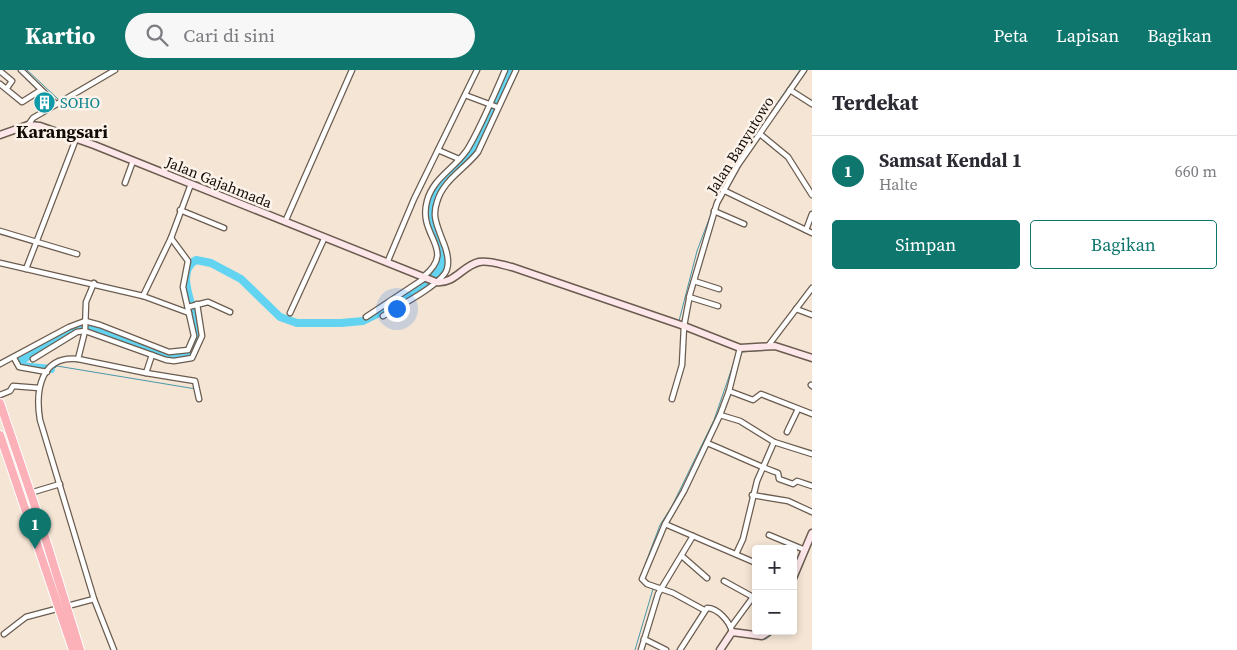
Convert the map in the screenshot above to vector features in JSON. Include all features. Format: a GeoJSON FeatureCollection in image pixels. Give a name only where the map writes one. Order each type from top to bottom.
{"type":"FeatureCollection","features":[{"type":"Feature","properties":{"kind":"highway"},"geometry":{"type":"LineString","coordinates":[[0,403],[30,492],[63,608],[72,650]]}},
{"type":"Feature","properties":{"kind":"highway"},"geometry":{"type":"LineString","coordinates":[[0,435],[4,456],[80,650]]}},
{"type":"Feature","properties":{"kind":"street"},"geometry":{"type":"LineString","coordinates":[[21,70],[56,104]]}},
{"type":"Feature","properties":{"kind":"street"},"geometry":{"type":"LineString","coordinates":[[0,135],[28,125],[33,118],[115,70]]}},
{"type":"Feature","properties":{"kind":"street"},"geometry":{"type":"LineString","coordinates":[[286,219],[290,205],[352,70]]}},
{"type":"Feature","properties":{"kind":"street"},"geometry":{"type":"LineString","coordinates":[[388,260],[477,70]]}},
{"type":"Feature","properties":{"kind":"street"},"geometry":{"type":"LineString","coordinates":[[383,316],[447,269],[448,258],[434,216],[437,201],[446,184],[470,163],[478,152],[505,70]]}},
{"type":"Feature","properties":{"kind":"street"},"geometry":{"type":"LineString","coordinates":[[433,279],[433,270],[438,260],[436,247],[426,224],[426,202],[431,189],[439,178],[459,159],[472,141],[516,70]]}},
{"type":"Feature","properties":{"kind":"street","name":"Jalan Banyutowo"},"geometry":{"type":"LineString","coordinates":[[672,399],[682,365],[684,326],[690,297],[714,211],[723,190],[804,70]]}},
{"type":"Feature","properties":{"kind":"street"},"geometry":{"type":"LineString","coordinates":[[0,72],[12,81],[7,88]]}},
{"type":"Feature","properties":{"kind":"street"},"geometry":{"type":"LineString","coordinates":[[0,84],[24,102],[41,90]]}},
{"type":"Feature","properties":{"kind":"street"},"geometry":{"type":"LineString","coordinates":[[790,90],[812,104]]}},
{"type":"Feature","properties":{"kind":"street"},"geometry":{"type":"LineString","coordinates":[[465,95],[493,106]]}},
{"type":"Feature","properties":{"kind":"street","name":"Jalan Gajahmada"},"geometry":{"type":"LineString","coordinates":[[28,125],[40,126],[76,139],[133,161],[189,189],[286,219],[324,239],[388,260],[433,279]]}},
{"type":"Feature","properties":{"kind":"street"},"geometry":{"type":"LineString","coordinates":[[760,134],[788,157],[812,195]]}},
{"type":"Feature","properties":{"kind":"street"},"geometry":{"type":"LineString","coordinates":[[26,269],[76,139]]}},
{"type":"Feature","properties":{"kind":"street"},"geometry":{"type":"LineString","coordinates":[[438,150],[459,159]]}},
{"type":"Feature","properties":{"kind":"street"},"geometry":{"type":"LineString","coordinates":[[125,183],[133,161]]}},
{"type":"Feature","properties":{"kind":"street"},"geometry":{"type":"LineString","coordinates":[[142,296],[171,238],[189,189]]}},
{"type":"Feature","properties":{"kind":"street"},"geometry":{"type":"LineString","coordinates":[[723,190],[812,233]]}},
{"type":"Feature","properties":{"kind":"street"},"geometry":{"type":"LineString","coordinates":[[180,210],[224,228]]}},
{"type":"Feature","properties":{"kind":"street"},"geometry":{"type":"LineString","coordinates":[[714,211],[744,224]]}},
{"type":"Feature","properties":{"kind":"street"},"geometry":{"type":"LineString","coordinates":[[806,230],[812,214]]}},
{"type":"Feature","properties":{"kind":"street"},"geometry":{"type":"LineString","coordinates":[[0,231],[36,240],[76,254]]}},
{"type":"Feature","properties":{"kind":"street"},"geometry":{"type":"LineString","coordinates":[[171,238],[188,258],[183,283],[194,336],[188,350]]}},
{"type":"Feature","properties":{"kind":"street"},"geometry":{"type":"LineString","coordinates":[[290,313],[324,239]]}},
{"type":"Feature","properties":{"kind":"street"},"geometry":{"type":"LineString","coordinates":[[366,317],[433,279],[445,283],[476,263],[489,262],[512,267],[684,326],[740,351],[770,346],[812,358]]}},
{"type":"Feature","properties":{"kind":"street"},"geometry":{"type":"LineString","coordinates":[[0,263],[94,283],[142,296],[189,313]]}},
{"type":"Feature","properties":{"kind":"street"},"geometry":{"type":"LineString","coordinates":[[694,281],[719,289]]}},
{"type":"Feature","properties":{"kind":"street"},"geometry":{"type":"LineString","coordinates":[[78,359],[85,326],[86,302],[94,283]]}},
{"type":"Feature","properties":{"kind":"street"},"geometry":{"type":"LineString","coordinates":[[770,346],[812,288]]}},
{"type":"Feature","properties":{"kind":"street"},"geometry":{"type":"LineString","coordinates":[[690,297],[718,306]]}},
{"type":"Feature","properties":{"kind":"street"},"geometry":{"type":"LineString","coordinates":[[188,307],[208,302],[230,312]]}},
{"type":"Feature","properties":{"kind":"street"},"geometry":{"type":"LineString","coordinates":[[192,357],[202,336],[196,305]]}},
{"type":"Feature","properties":{"kind":"street"},"geometry":{"type":"LineString","coordinates":[[797,310],[812,315]]}},
{"type":"Feature","properties":{"kind":"street"},"geometry":{"type":"LineString","coordinates":[[0,364],[15,359],[69,327],[100,325],[169,352],[188,350]]}},
{"type":"Feature","properties":{"kind":"street"},"geometry":{"type":"LineString","coordinates":[[85,326],[152,355],[174,361],[192,357]]}},
{"type":"Feature","properties":{"kind":"street"},"geometry":{"type":"LineString","coordinates":[[33,359],[85,326]]}},
{"type":"Feature","properties":{"kind":"street"},"geometry":{"type":"LineString","coordinates":[[188,350],[192,357]]}},
{"type":"Feature","properties":{"kind":"street"},"geometry":{"type":"LineString","coordinates":[[740,351],[720,415],[682,497],[665,524],[642,579],[647,584],[662,588],[704,610],[713,609],[731,629],[752,634]]}},
{"type":"Feature","properties":{"kind":"street"},"geometry":{"type":"LineString","coordinates":[[146,373],[152,355]]}},
{"type":"Feature","properties":{"kind":"street"},"geometry":{"type":"LineString","coordinates":[[15,359],[19,367],[48,370]]}},
{"type":"Feature","properties":{"kind":"street"},"geometry":{"type":"LineString","coordinates":[[114,650],[94,599],[40,420],[37,401],[39,388],[48,370],[61,359],[78,359],[196,381],[198,399]]}},
{"type":"Feature","properties":{"kind":"street"},"geometry":{"type":"LineString","coordinates":[[11,436],[0,395],[10,391],[13,386],[39,388]]}},
{"type":"Feature","properties":{"kind":"street"},"geometry":{"type":"LineString","coordinates":[[729,391],[753,400],[761,394],[812,414]]}},
{"type":"Feature","properties":{"kind":"street"},"geometry":{"type":"LineString","coordinates":[[787,432],[798,409]]}},
{"type":"Feature","properties":{"kind":"street"},"geometry":{"type":"LineString","coordinates":[[720,415],[740,421],[774,442],[812,454]]}},
{"type":"Feature","properties":{"kind":"street"},"geometry":{"type":"LineString","coordinates":[[736,554],[743,539],[752,495],[774,442]]}},
{"type":"Feature","properties":{"kind":"street"},"geometry":{"type":"LineString","coordinates":[[707,443],[737,454],[743,461],[778,473],[779,479],[793,484],[797,480],[812,486]]}},
{"type":"Feature","properties":{"kind":"street"},"geometry":{"type":"LineString","coordinates":[[30,492],[60,484]]}},
{"type":"Feature","properties":{"kind":"street"},"geometry":{"type":"LineString","coordinates":[[752,495],[788,501],[812,512]]}},
{"type":"Feature","properties":{"kind":"street"},"geometry":{"type":"LineString","coordinates":[[665,524],[752,561]]}},
{"type":"Feature","properties":{"kind":"street"},"geometry":{"type":"LineString","coordinates":[[797,569],[812,533]]}},
{"type":"Feature","properties":{"kind":"street"},"geometry":{"type":"LineString","coordinates":[[769,535],[805,550]]}},
{"type":"Feature","properties":{"kind":"street"},"geometry":{"type":"LineString","coordinates":[[641,650],[662,588],[683,557],[693,536]]}},
{"type":"Feature","properties":{"kind":"street"},"geometry":{"type":"LineString","coordinates":[[683,557],[707,578]]}},
{"type":"Feature","properties":{"kind":"street"},"geometry":{"type":"LineString","coordinates":[[724,581],[752,596]]}},
{"type":"Feature","properties":{"kind":"street"},"geometry":{"type":"LineString","coordinates":[[4,634],[22,619],[94,599]]}},
{"type":"Feature","properties":{"kind":"street"},"geometry":{"type":"LineString","coordinates":[[720,650],[731,629],[752,600]]}},
{"type":"Feature","properties":{"kind":"street"},"geometry":{"type":"LineString","coordinates":[[680,650],[704,610]]}},
{"type":"Feature","properties":{"kind":"street"},"geometry":{"type":"LineString","coordinates":[[644,639],[666,650]]}},
{"type":"Feature","properties":{"kind":"waterway"},"geometry":{"type":"LineString","coordinates":[[27,70],[58,99]]}},
{"type":"Feature","properties":{"kind":"waterway"},"geometry":{"type":"LineString","coordinates":[[51,369],[21,366],[19,362],[67,332],[82,327],[108,332],[152,352],[166,356],[180,357],[192,353],[197,337],[197,326],[186,281],[190,266],[196,260],[211,263],[241,279],[280,317],[297,323],[363,321],[427,283],[441,269],[442,252],[430,220],[433,195],[441,183],[475,148],[510,70]]}},
{"type":"Feature","properties":{"kind":"waterway"},"geometry":{"type":"LineString","coordinates":[[679,321],[697,251],[723,182],[800,70]]}},
{"type":"Feature","properties":{"kind":"waterway"},"geometry":{"type":"LineString","coordinates":[[587,289],[631,305]]}},
{"type":"Feature","properties":{"kind":"waterway"},"geometry":{"type":"LineString","coordinates":[[802,304],[807,298]]}},
{"type":"Feature","properties":{"kind":"waterway"},"geometry":{"type":"LineString","coordinates":[[742,352],[765,350]]}},
{"type":"Feature","properties":{"kind":"waterway"},"geometry":{"type":"LineString","coordinates":[[645,584],[640,578],[660,525],[672,506],[714,420],[734,362]]}},
{"type":"Feature","properties":{"kind":"waterway"},"geometry":{"type":"LineString","coordinates":[[45,378],[57,366],[196,389]]}},
{"type":"Feature","properties":{"kind":"waterway"},"geometry":{"type":"LineString","coordinates":[[797,578],[811,545]]}},
{"type":"Feature","properties":{"kind":"waterway"},"geometry":{"type":"LineString","coordinates":[[635,650],[653,589]]}},
{"type":"Feature","properties":{"kind":"waterway"},"geometry":{"type":"LineString","coordinates":[[751,638],[766,639],[771,635]]}},
{"type":"Feature","properties":{"kind":"place","name":"SOHO"},"geometry":{"type":"Point","coordinates":[44,102]}},
{"type":"Feature","properties":{"kind":"place","name":"Samsat Kendal 1"},"geometry":{"type":"Point","coordinates":[35,549]}},
{"type":"Feature","properties":{"kind":"district","name":"Karangsari"},"geometry":{"type":"Point","coordinates":[62,131]}}]}
